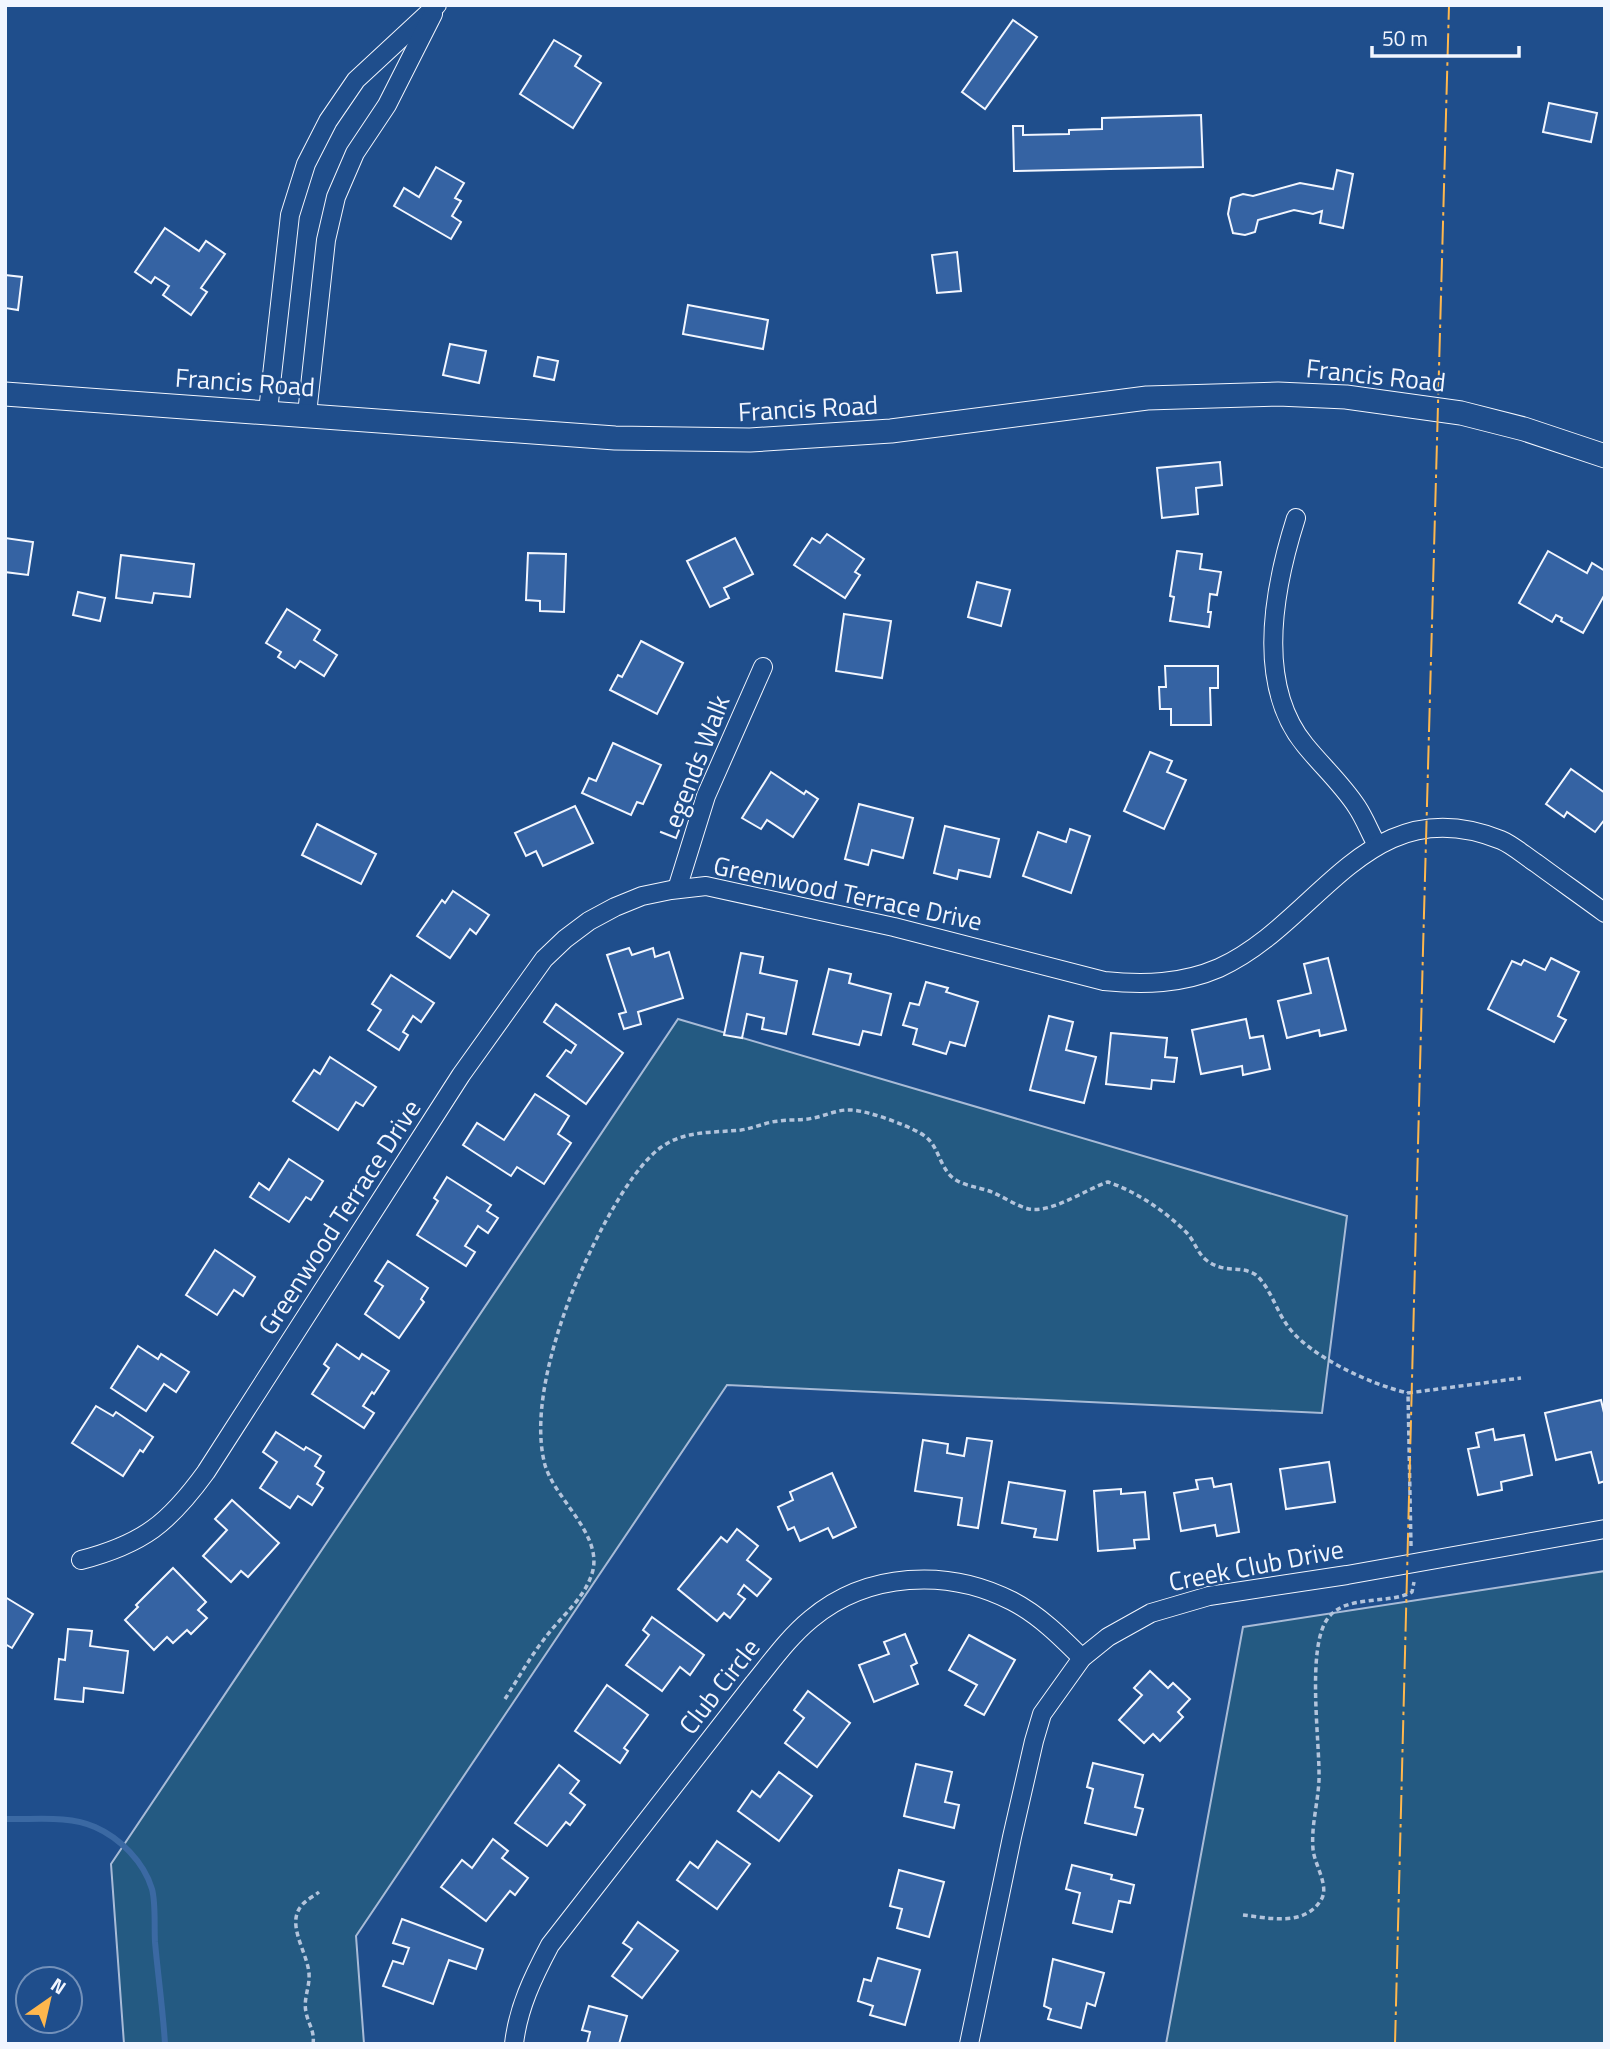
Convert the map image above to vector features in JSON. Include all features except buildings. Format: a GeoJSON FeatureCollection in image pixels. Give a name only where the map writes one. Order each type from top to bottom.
{"type":"FeatureCollection","features":[{"type":"Feature","properties":{"kind":"street"},"geometry":{"type":"LineString","coordinates":[[268,411],[290,215],[306,164],[328,121],[356,80],[437,5]]}},
{"type":"Feature","properties":{"kind":"street"},"geometry":{"type":"LineString","coordinates":[[307,414],[326,240],[336,197],[355,153],[387,105],[437,5]]}},
{"type":"Feature","properties":{"kind":"street","name":"Francis Road"},"geometry":{"type":"LineString","coordinates":[[5,394],[615,438],[750,440],[891,431],[1147,398],[1278,394],[1346,397],[1461,413],[1524,429],[1605,456]]}},
{"type":"Feature","properties":{"kind":"street"},"geometry":{"type":"LineString","coordinates":[[1296,518],[1280,575],[1276,604],[1273,663],[1278,692],[1288,719],[1304,744],[1358,807],[1377,845]]}},
{"type":"Feature","properties":{"kind":"street","name":"Legends Walk"},"geometry":{"type":"LineString","coordinates":[[677,889],[706,796],[763,667]]}},
{"type":"Feature","properties":{"kind":"street","name":"Greenwood Terrace Drive"},"geometry":{"type":"LineString","coordinates":[[81,1560],[110,1552],[136,1540],[161,1524],[183,1504],[461,1075],[544,959],[589,921],[615,907],[642,897],[706,886],[894,927],[1104,981],[1163,983],[1192,978],[1220,967],[1256,946],[1364,853],[1377,845],[1418,829],[1447,827],[1476,831],[1504,841],[1605,913]]}},
{"type":"Feature","properties":{"kind":"street","name":"Creek Club Drive"},"geometry":{"type":"LineString","coordinates":[[969,2044],[1022,1788],[1042,1714],[1082,1658],[1108,1637],[1151,1613],[1209,1596],[1347,1575],[1605,1529]]}},
{"type":"Feature","properties":{"kind":"street","name":"Club Circle"},"geometry":{"type":"LineString","coordinates":[[514,2044],[522,2005],[550,1945],[785,1644],[811,1618],[865,1589],[894,1581],[923,1578],[955,1581],[986,1589],[1013,1602],[1039,1618],[1082,1658]]}},
{"type":"Feature","properties":{"kind":"path"},"geometry":{"type":"LineString","coordinates":[[505,1699],[545,1637],[575,1604],[589,1581],[594,1566],[590,1542],[579,1520],[560,1496],[545,1465],[543,1409],[546,1374],[556,1334],[590,1248],[645,1161],[675,1138],[759,1128],[776,1121],[813,1118],[849,1110],[865,1113],[918,1131],[931,1140],[948,1173],[959,1182],[1031,1209],[1043,1209],[1108,1182],[1136,1194],[1173,1220],[1188,1234],[1203,1257],[1216,1266],[1225,1270],[1248,1270],[1256,1275],[1288,1328],[1315,1351],[1378,1383],[1408,1393],[1521,1378]]}},
{"type":"Feature","properties":{"kind":"path"},"geometry":{"type":"LineString","coordinates":[[1408,1393],[1411,1551]]}},
{"type":"Feature","properties":{"kind":"path"},"geometry":{"type":"LineString","coordinates":[[1243,1915],[1279,1919],[1300,1917],[1320,1902],[1324,1895],[1312,1850],[1319,1780],[1317,1656],[1321,1631],[1327,1619],[1338,1608],[1401,1597],[1412,1592],[1413,1576]]}},
{"type":"Feature","properties":{"kind":"path"},"geometry":{"type":"LineString","coordinates":[[313,2044],[312,2026],[306,2013],[305,2000],[309,1970],[299,1942],[296,1922],[300,1906],[319,1892]]}},
{"type":"Feature","properties":{"kind":"shaded area"},"geometry":{"type":"Polygon","coordinates":[[[678,1019],[1347,1216],[1322,1413],[727,1385],[356,1936],[364,2044],[124,2044],[111,1864],[678,1019]]]}},
{"type":"Feature","properties":{"kind":"shaded area"},"geometry":{"type":"Polygon","coordinates":[[[1605,1571],[1605,2044],[1166,2044],[1243,1627],[1605,1571]]]}},
{"type":"Feature","properties":{"kind":"waterway"},"geometry":{"type":"LineString","coordinates":[[5,1819],[62,1819],[85,1823],[122,1844],[137,1860],[148,1879],[153,1895],[165,2044]]}},
{"type":"Feature","properties":{"kind":"power"},"geometry":{"type":"LineString","coordinates":[[1395,2044],[1449,5]]}}]}
